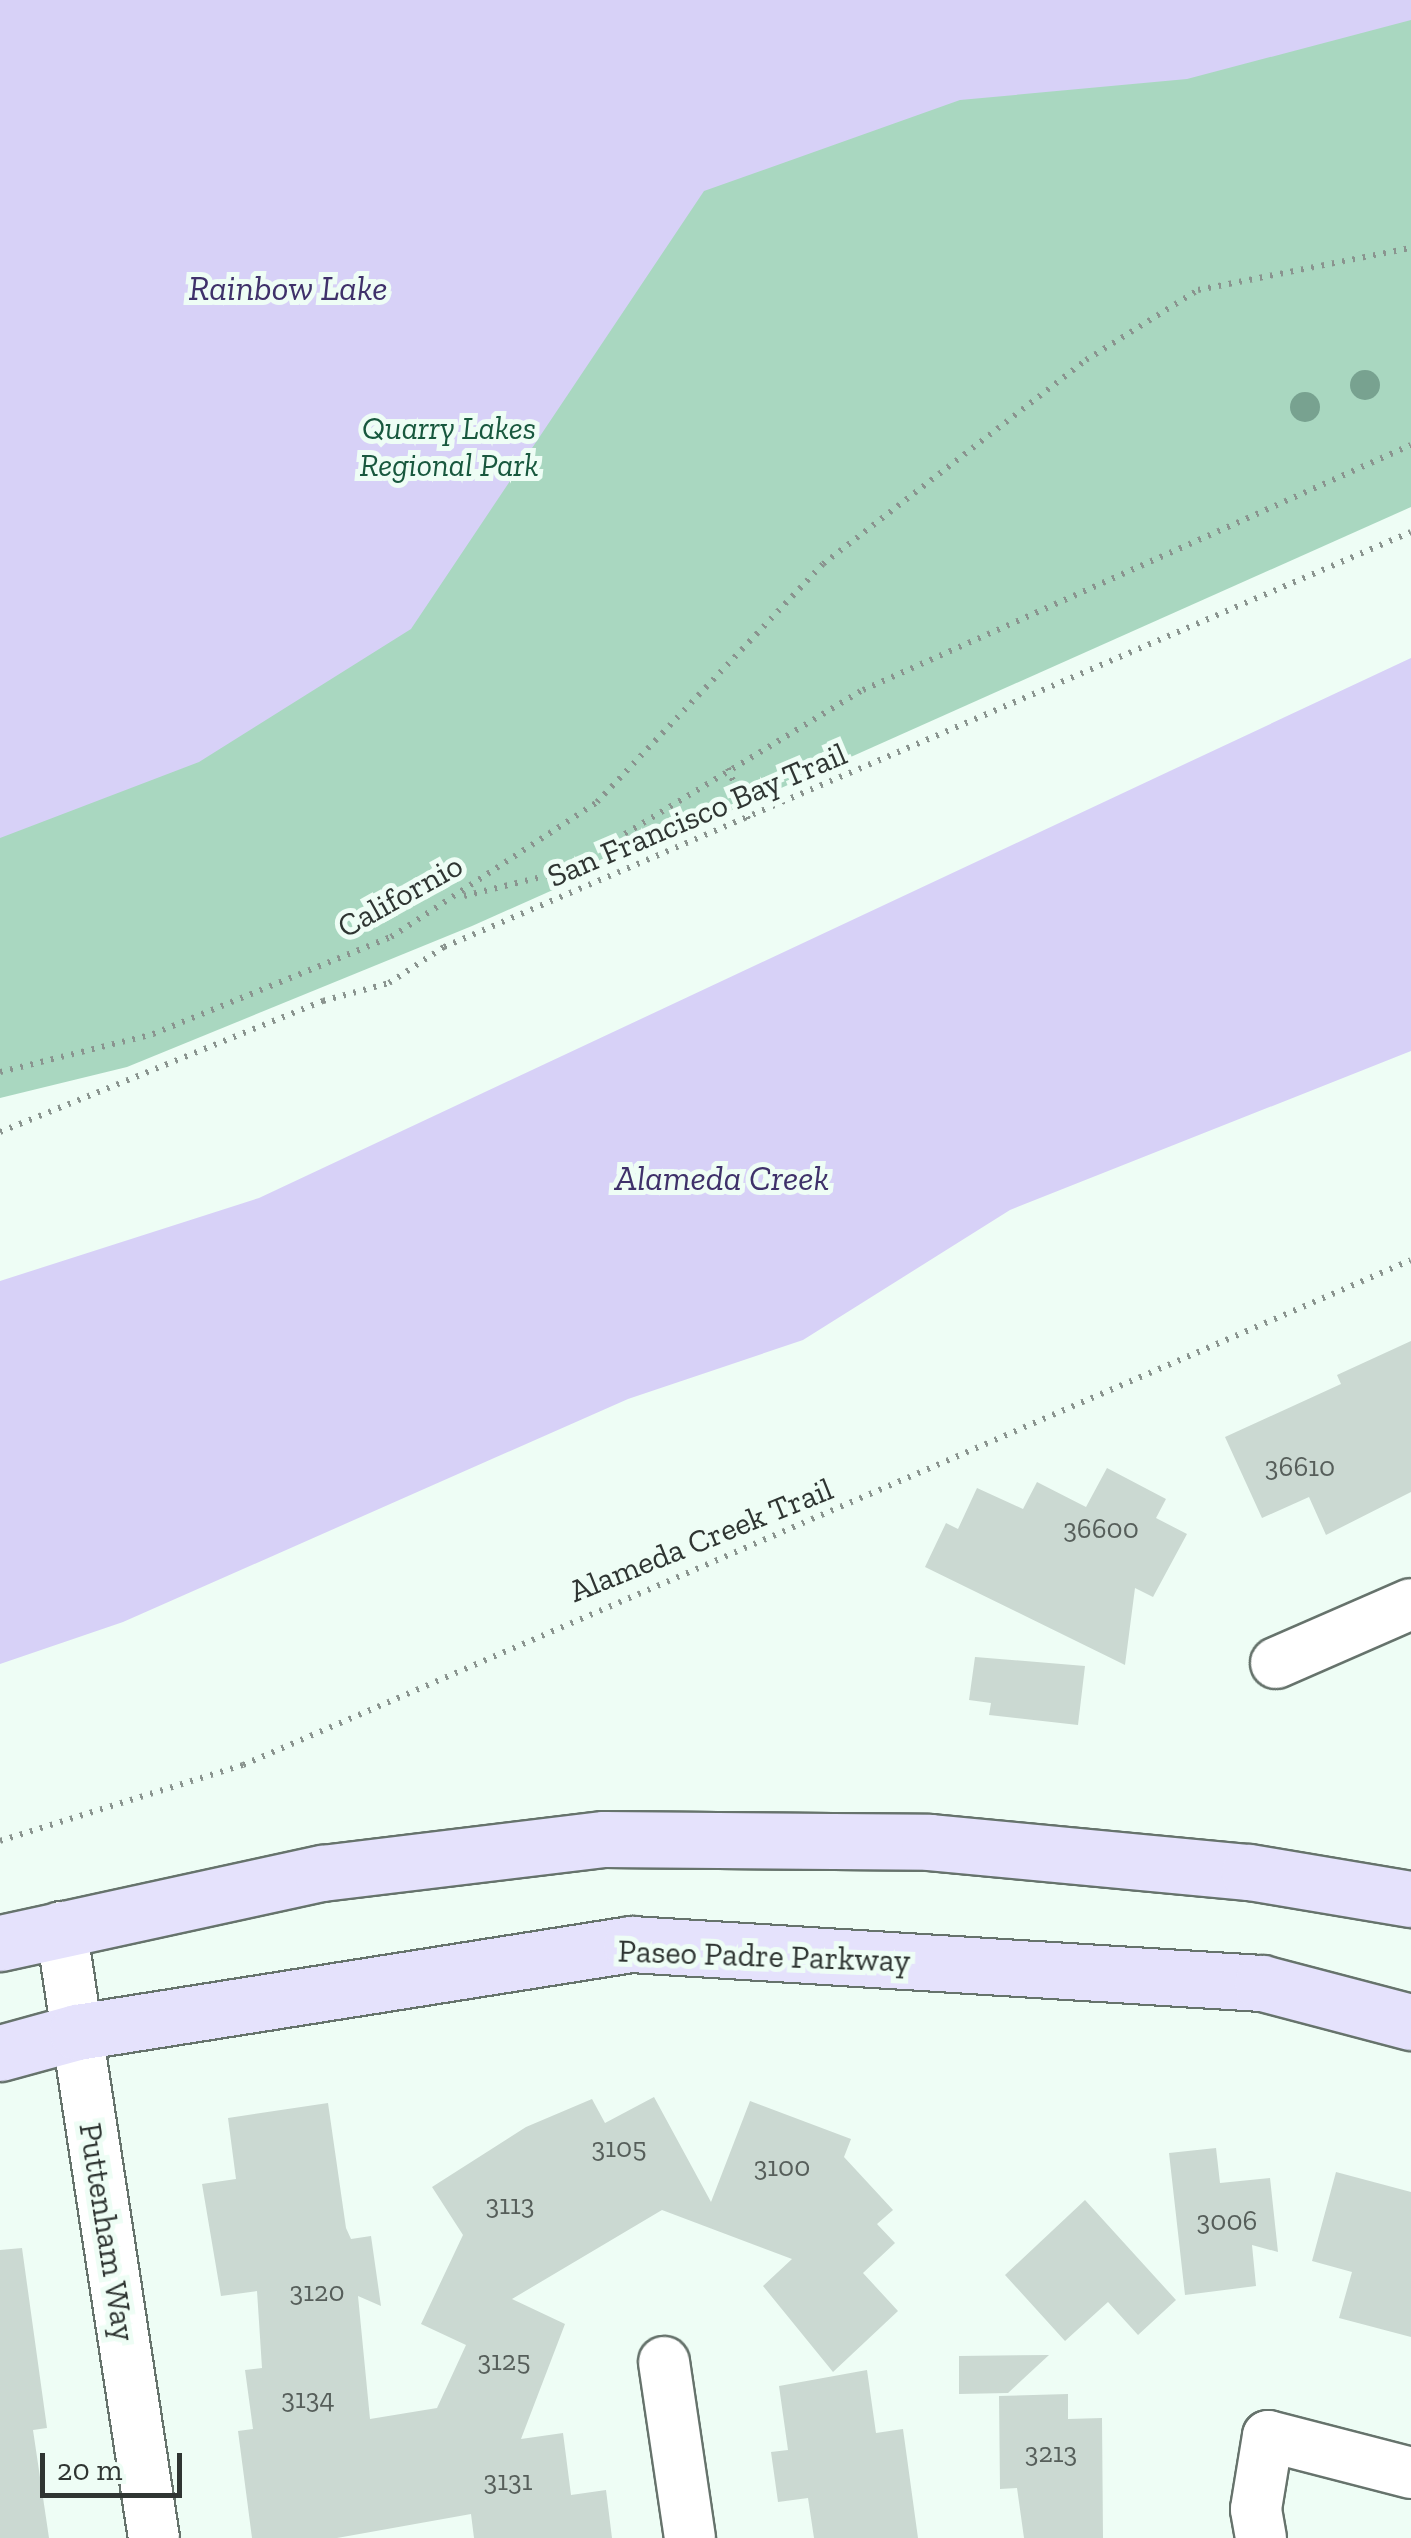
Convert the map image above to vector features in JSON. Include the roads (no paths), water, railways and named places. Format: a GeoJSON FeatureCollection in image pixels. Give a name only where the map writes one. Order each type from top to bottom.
{"type":"FeatureCollection","features":[{"type":"Feature","properties":{"kind":"main road"},"geometry":{"type":"LineString","coordinates":[[0,1943],[61,1926],[322,1873],[604,1839],[928,1842],[1249,1872],[1411,1899]]}},
{"type":"Feature","properties":{"kind":"main road","name":"Paseo Padre Parkway"},"geometry":{"type":"LineString","coordinates":[[0,2053],[77,2032],[631,1944],[1262,1983],[1411,2022]]}},
{"type":"Feature","properties":{"kind":"street"},"geometry":{"type":"LineString","coordinates":[[1276,1663],[1411,1604]]}},
{"type":"Feature","properties":{"kind":"street","name":"Puttenham Way"},"geometry":{"type":"LineString","coordinates":[[61,1926],[154,2538]]}},
{"type":"Feature","properties":{"kind":"street"},"geometry":{"type":"LineString","coordinates":[[664,2362],[690,2538]]}},
{"type":"Feature","properties":{"kind":"street"},"geometry":{"type":"LineString","coordinates":[[1260,2538],[1268,2436],[1411,2473]]}},
{"type":"Feature","properties":{"kind":"water","name":"Rainbow Lake"},"geometry":{"type":"Polygon","coordinates":[[[0,0],[1411,0],[1411,20],[1187,79],[960,100],[704,191],[411,629],[199,762],[0,838],[0,0]]]}},
{"type":"Feature","properties":{"kind":"water","name":"Alameda Creek"},"geometry":{"type":"Polygon","coordinates":[[[1411,658],[1411,1051],[1010,1210],[803,1340],[628,1399],[123,1622],[0,1664],[0,1281],[259,1198],[1411,658]]]}},
{"type":"Feature","properties":{"kind":"park label","name":"Quarry Lakes Regional Park"},"geometry":{"type":"Point","coordinates":[449,448]}}]}
